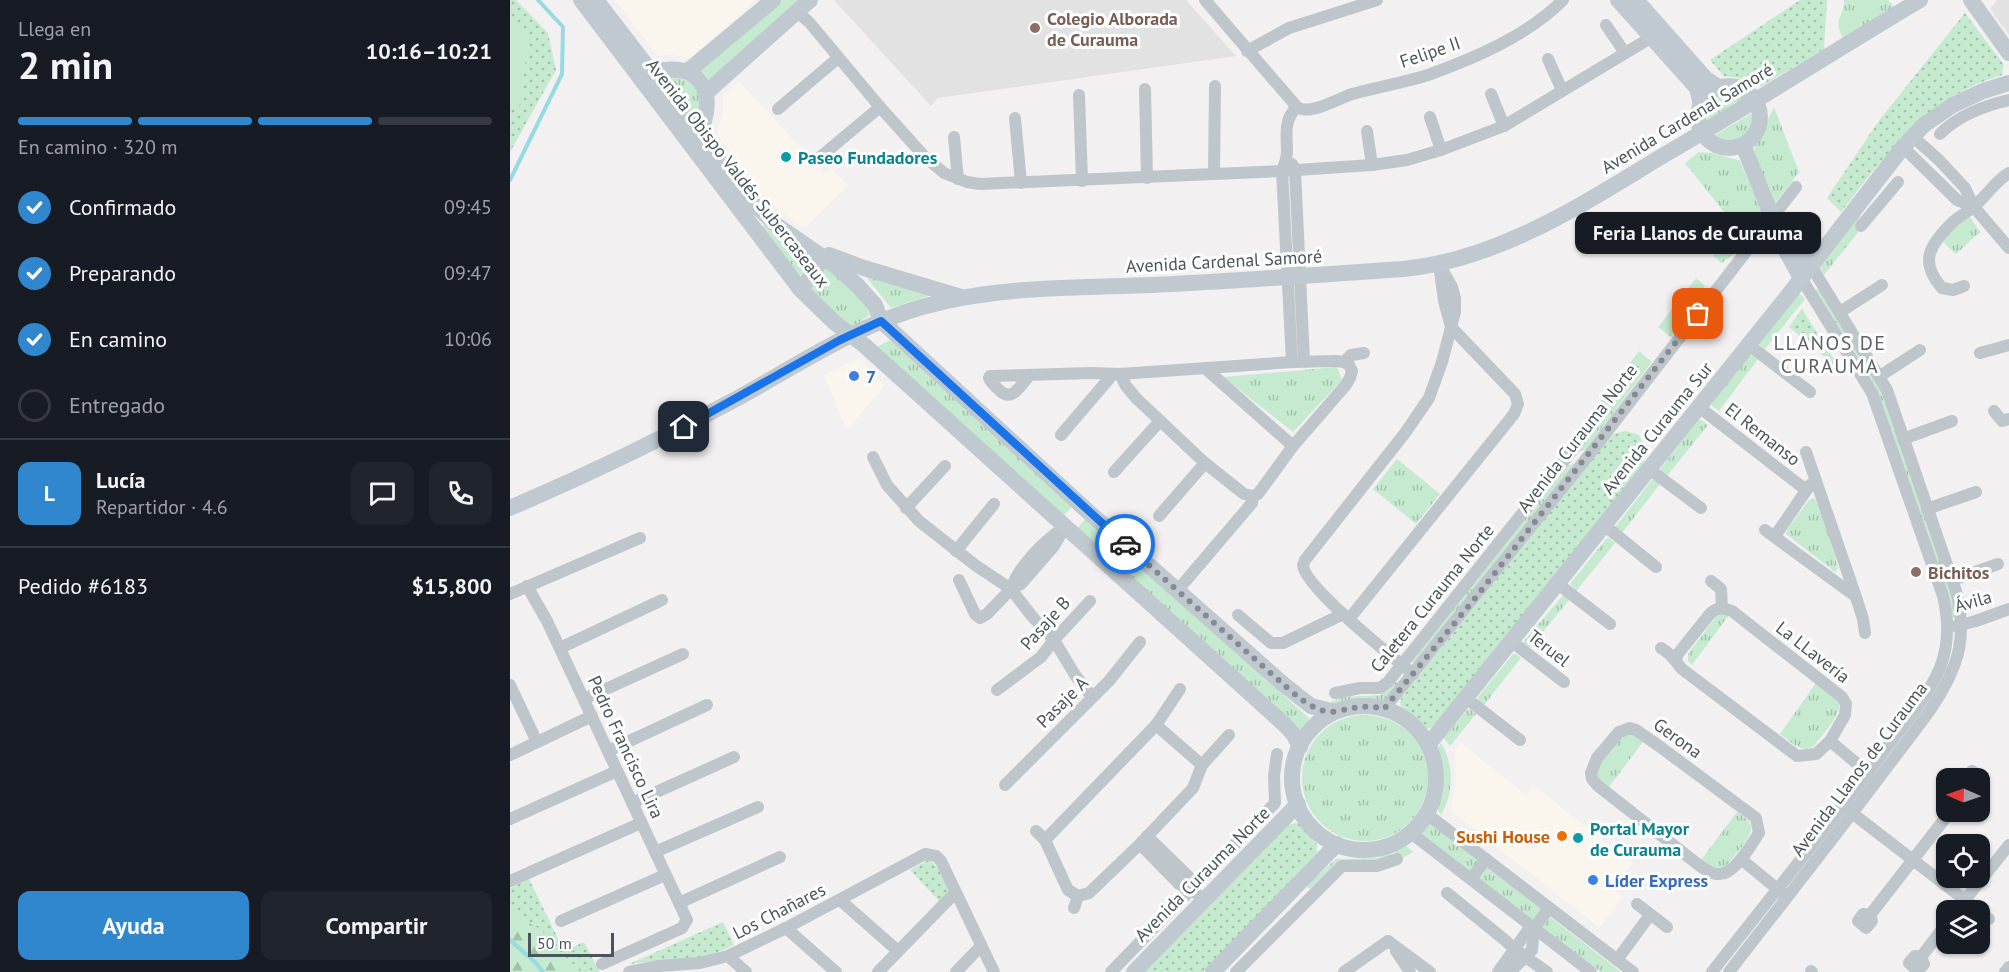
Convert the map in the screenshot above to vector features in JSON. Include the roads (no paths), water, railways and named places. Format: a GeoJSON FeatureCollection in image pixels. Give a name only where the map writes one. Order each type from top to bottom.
{"type":"FeatureCollection","features":[{"type":"Feature","properties":{"kind":"street","name":"Avenida Obispo Valdés Subercaseaux"},"geometry":{"type":"LineString","coordinates":[[581,0],[800,289],[835,323],[852,334],[1285,725],[1294,735],[1300,747]]}},
{"type":"Feature","properties":{"kind":"street","name":"Avenida Obispo Valdés Subercaseaux"},"geometry":{"type":"LineString","coordinates":[[596,0],[749,199],[775,224],[821,256],[858,286],[875,305],[881,321],[1083,507],[1299,698],[1311,706],[1335,712]]}},
{"type":"Feature","properties":{"kind":"street"},"geometry":{"type":"LineString","coordinates":[[688,71],[773,0]]}},
{"type":"Feature","properties":{"kind":"street"},"geometry":{"type":"LineString","coordinates":[[707,92],[810,0]]}},
{"type":"Feature","properties":{"kind":"street"},"geometry":{"type":"LineString","coordinates":[[1205,0],[1297,107],[1290,113],[1287,124],[1287,155],[1282,171],[1293,277],[1298,361]]}},
{"type":"Feature","properties":{"kind":"street"},"geometry":{"type":"LineString","coordinates":[[1247,51],[1290,28],[1377,0]]}},
{"type":"Feature","properties":{"kind":"street","name":"Felipe II"},"geometry":{"type":"LineString","coordinates":[[1297,107],[1301,111],[1310,111],[1352,94],[1426,75],[1479,54],[1520,33],[1563,0]]}},
{"type":"Feature","properties":{"kind":"street"},"geometry":{"type":"LineString","coordinates":[[1618,0],[1697,88],[1701,104],[1698,122],[1702,133],[1710,142],[1720,147],[1732,148],[1743,145],[1753,137],[1759,125],[1759,112],[1755,100],[1740,88],[1729,86],[1720,88],[1709,94],[1701,104]]}},
{"type":"Feature","properties":{"kind":"street"},"geometry":{"type":"LineString","coordinates":[[1636,0],[1706,79],[1720,88]]}},
{"type":"Feature","properties":{"kind":"street","name":"Avenida Cardenal Samoré"},"geometry":{"type":"LineString","coordinates":[[510,508],[684,427],[852,334],[922,307],[962,298],[1015,291],[1403,269],[1439,264],[1474,254],[1527,233],[1616,184],[1920,0]]}},
{"type":"Feature","properties":{"kind":"street"},"geometry":{"type":"LineString","coordinates":[[1971,0],[2009,53]]}},
{"type":"Feature","properties":{"kind":"street"},"geometry":{"type":"LineString","coordinates":[[797,12],[809,21],[838,58],[924,156],[944,173],[980,184],[1282,171],[1372,165],[1407,160],[1441,150],[1504,126],[1652,37]]}},
{"type":"Feature","properties":{"kind":"street"},"geometry":{"type":"LineString","coordinates":[[1606,25],[1625,53]]}},
{"type":"Feature","properties":{"kind":"street"},"geometry":{"type":"LineString","coordinates":[[778,109],[838,58]]}},
{"type":"Feature","properties":{"kind":"street"},"geometry":{"type":"LineString","coordinates":[[1548,59],[1562,90]]}},
{"type":"Feature","properties":{"kind":"street"},"geometry":{"type":"LineString","coordinates":[[652,72],[677,69],[688,71],[699,80],[707,92],[706,112],[699,134]]}},
{"type":"Feature","properties":{"kind":"street","name":"Avenida Curauma Sur"},"geometry":{"type":"LineString","coordinates":[[1428,745],[1806,272],[1862,217],[1907,142],[1937,116],[1973,104],[2009,84]]}},
{"type":"Feature","properties":{"kind":"street"},"geometry":{"type":"LineString","coordinates":[[1214,174],[1215,86]]}},
{"type":"Feature","properties":{"kind":"street"},"geometry":{"type":"LineString","coordinates":[[1145,88],[1147,178]]}},
{"type":"Feature","properties":{"kind":"street"},"geometry":{"type":"LineString","coordinates":[[1491,94],[1504,126]]}},
{"type":"Feature","properties":{"kind":"street"},"geometry":{"type":"LineString","coordinates":[[1080,95],[1082,181]]}},
{"type":"Feature","properties":{"kind":"street"},"geometry":{"type":"LineString","coordinates":[[1940,134],[1973,104],[2009,100]]}},
{"type":"Feature","properties":{"kind":"street"},"geometry":{"type":"LineString","coordinates":[[819,158],[880,107]]}},
{"type":"Feature","properties":{"kind":"street"},"geometry":{"type":"LineString","coordinates":[[1430,117],[1441,150]]}},
{"type":"Feature","properties":{"kind":"street"},"geometry":{"type":"LineString","coordinates":[[1016,118],[1021,183]]}},
{"type":"Feature","properties":{"kind":"street"},"geometry":{"type":"LineString","coordinates":[[1367,131],[1372,165]]}},
{"type":"Feature","properties":{"kind":"street"},"geometry":{"type":"LineString","coordinates":[[954,137],[958,179]]}},
{"type":"Feature","properties":{"kind":"street"},"geometry":{"type":"LineString","coordinates":[[1907,142],[1957,200],[1974,207],[2009,248]]}},
{"type":"Feature","properties":{"kind":"street","name":"Avenida Llanos de Curauma"},"geometry":{"type":"LineString","coordinates":[[1712,972],[1782,893],[1935,702],[1956,660],[1961,625],[1959,602],[1887,390],[1840,312],[1775,231],[1772,217],[1743,145]]}},
{"type":"Feature","properties":{"kind":"street"},"geometry":{"type":"LineString","coordinates":[[1287,155],[1295,170],[1293,277]]}},
{"type":"Feature","properties":{"kind":"street"},"geometry":{"type":"LineString","coordinates":[[1964,286],[1953,290],[1942,288],[1930,268],[1927,259],[1929,251],[1950,224],[1974,207],[1997,181],[2009,172]]}},
{"type":"Feature","properties":{"kind":"street"},"geometry":{"type":"LineString","coordinates":[[1862,217],[1898,182]]}},
{"type":"Feature","properties":{"kind":"street","name":"Avenida Curauma Norte"},"geometry":{"type":"LineString","coordinates":[[1384,709],[1589,455],[1796,187]]}},
{"type":"Feature","properties":{"kind":"street"},"geometry":{"type":"LineString","coordinates":[[798,241],[864,268],[962,298]]}},
{"type":"Feature","properties":{"kind":"street"},"geometry":{"type":"LineString","coordinates":[[800,289],[815,272],[821,256]]}},
{"type":"Feature","properties":{"kind":"street"},"geometry":{"type":"LineString","coordinates":[[1413,674],[1346,617],[1305,573],[1303,565],[1430,398],[1455,312],[1452,287],[1439,264]]}},
{"type":"Feature","properties":{"kind":"street","name":"Avenida Llanos de Curauma"},"geometry":{"type":"LineString","coordinates":[[1806,272],[1872,393],[1943,596],[1948,626],[1946,649],[1933,681],[1873,777]]}},
{"type":"Feature","properties":{"kind":"street"},"geometry":{"type":"LineString","coordinates":[[1840,312],[1882,285]]}},
{"type":"Feature","properties":{"kind":"street"},"geometry":{"type":"LineString","coordinates":[[1238,615],[1271,643],[1278,644],[1346,617],[1514,414],[1518,404],[1515,394],[1451,327]]}},
{"type":"Feature","properties":{"kind":"street"},"geometry":{"type":"LineString","coordinates":[[1749,345],[1810,392]]}},
{"type":"Feature","properties":{"kind":"street"},"geometry":{"type":"LineString","coordinates":[[1980,353],[2009,345]]}},
{"type":"Feature","properties":{"kind":"street"},"geometry":{"type":"LineString","coordinates":[[1880,376],[1920,350]]}},
{"type":"Feature","properties":{"kind":"street"},"geometry":{"type":"LineString","coordinates":[[1344,362],[1351,355],[1364,353]]}},
{"type":"Feature","properties":{"kind":"street"},"geometry":{"type":"LineString","coordinates":[[1029,376],[1091,372],[1117,374],[1298,361],[1344,362],[1352,371],[1350,378],[1293,446],[1258,494],[1253,496],[1244,494],[1205,463],[1160,421],[1117,374]]}},
{"type":"Feature","properties":{"kind":"street"},"geometry":{"type":"LineString","coordinates":[[1206,369],[1293,446]]}},
{"type":"Feature","properties":{"kind":"street"},"geometry":{"type":"LineString","coordinates":[[1061,435],[1117,374]]}},
{"type":"Feature","properties":{"kind":"street","name":"El Remanso"},"geometry":{"type":"LineString","coordinates":[[1699,407],[1806,490]]}},
{"type":"Feature","properties":{"kind":"street"},"geometry":{"type":"LineString","coordinates":[[1994,411],[2002,421],[2009,419]]}},
{"type":"Feature","properties":{"kind":"street"},"geometry":{"type":"LineString","coordinates":[[1114,472],[1160,421]]}},
{"type":"Feature","properties":{"kind":"street"},"geometry":{"type":"LineString","coordinates":[[1903,439],[1952,421]]}},
{"type":"Feature","properties":{"kind":"street","name":"Caletera Curauma Norte"},"geometry":{"type":"LineString","coordinates":[[1335,693],[1347,689],[1380,688],[1388,682],[1583,437]]}},
{"type":"Feature","properties":{"kind":"street","name":"El Remanso"},"geometry":{"type":"LineString","coordinates":[[1806,452],[1856,597],[1865,633]]}},
{"type":"Feature","properties":{"kind":"street"},"geometry":{"type":"LineString","coordinates":[[1564,461],[1589,455]]}},
{"type":"Feature","properties":{"kind":"street"},"geometry":{"type":"LineString","coordinates":[[873,457],[887,485],[906,508],[956,551],[1011,589],[1054,640],[1075,675],[1092,697]]}},
{"type":"Feature","properties":{"kind":"street"},"geometry":{"type":"LineString","coordinates":[[1159,516],[1205,463]]}},
{"type":"Feature","properties":{"kind":"street"},"geometry":{"type":"LineString","coordinates":[[906,508],[945,466]]}},
{"type":"Feature","properties":{"kind":"street"},"geometry":{"type":"LineString","coordinates":[[1649,469],[1701,508]]}},
{"type":"Feature","properties":{"kind":"street","name":"El Remanso"},"geometry":{"type":"LineString","coordinates":[[1815,478],[1770,533],[1856,597]]}},
{"type":"Feature","properties":{"kind":"street"},"geometry":{"type":"LineString","coordinates":[[1927,509],[1976,492]]}},
{"type":"Feature","properties":{"kind":"street"},"geometry":{"type":"LineString","coordinates":[[1177,591],[1252,503],[1253,496]]}},
{"type":"Feature","properties":{"kind":"street"},"geometry":{"type":"LineString","coordinates":[[956,551],[994,504]]}},
{"type":"Feature","properties":{"kind":"street"},"geometry":{"type":"LineString","coordinates":[[959,580],[975,614],[980,618],[987,614],[1011,589],[1021,584],[1054,546],[1065,527],[1083,507]]}},
{"type":"Feature","properties":{"kind":"street"},"geometry":{"type":"LineString","coordinates":[[1604,525],[1656,567]]}},
{"type":"Feature","properties":{"kind":"street"},"geometry":{"type":"LineString","coordinates":[[510,594],[640,538]]}},
{"type":"Feature","properties":{"kind":"street"},"geometry":{"type":"LineString","coordinates":[[1952,580],[1998,564]]}},
{"type":"Feature","properties":{"kind":"street"},"geometry":{"type":"LineString","coordinates":[[1676,662],[1677,655],[1714,609],[1722,608],[1721,589],[1710,581]]}},
{"type":"Feature","properties":{"kind":"street"},"geometry":{"type":"LineString","coordinates":[[1558,584],[1610,624]]}},
{"type":"Feature","properties":{"kind":"street","name":"Pedro Francisco Lira"},"geometry":{"type":"LineString","coordinates":[[527,586],[548,621],[687,920],[686,925],[682,928],[602,964]]}},
{"type":"Feature","properties":{"kind":"street"},"geometry":{"type":"LineString","coordinates":[[560,648],[662,600]]}},
{"type":"Feature","properties":{"kind":"street","name":"Pasaje B"},"geometry":{"type":"LineString","coordinates":[[997,690],[1041,657],[1090,601]]}},
{"type":"Feature","properties":{"kind":"street","name":"La LLavería"},"geometry":{"type":"LineString","coordinates":[[1722,608],[1732,611],[1842,697],[1846,704],[1845,715],[1830,741]]}},
{"type":"Feature","properties":{"kind":"street","name":"Ávila"},"geometry":{"type":"LineString","coordinates":[[1948,626],[1961,625],[2009,609]]}},
{"type":"Feature","properties":{"kind":"street","name":"Pasaje A"},"geometry":{"type":"LineString","coordinates":[[1005,785],[1109,681],[1140,642]]}},
{"type":"Feature","properties":{"kind":"street","name":"Teruel"},"geometry":{"type":"LineString","coordinates":[[1511,642],[1564,682]]}},
{"type":"Feature","properties":{"kind":"street"},"geometry":{"type":"LineString","coordinates":[[1661,648],[1672,654],[1682,669],[1797,756],[1816,754],[1830,741],[1873,777]]}},
{"type":"Feature","properties":{"kind":"street"},"geometry":{"type":"LineString","coordinates":[[584,699],[683,654]]}},
{"type":"Feature","properties":{"kind":"street"},"geometry":{"type":"LineString","coordinates":[[510,685],[537,742]]}},
{"type":"Feature","properties":{"kind":"street"},"geometry":{"type":"LineString","coordinates":[[1180,689],[1156,725],[1040,836],[1076,902],[1089,893],[1144,840],[1193,788],[1202,765],[1229,735]]}},
{"type":"Feature","properties":{"kind":"street"},"geometry":{"type":"LineString","coordinates":[[1466,698],[1520,740]]}},
{"type":"Feature","properties":{"kind":"street"},"geometry":{"type":"LineString","coordinates":[[608,751],[707,705]]}},
{"type":"Feature","properties":{"kind":"street"},"geometry":{"type":"LineString","coordinates":[[1361,706],[1384,709],[1404,717],[1418,729],[1428,745],[1436,767],[1435,791],[1427,814],[1411,832],[1398,842],[1375,849],[1352,849],[1337,844],[1312,827],[1298,804],[1293,776],[1300,747],[1311,730],[1335,712],[1361,706]]}},
{"type":"Feature","properties":{"kind":"street"},"geometry":{"type":"LineString","coordinates":[[510,755],[592,716]]}},
{"type":"Feature","properties":{"kind":"street"},"geometry":{"type":"LineString","coordinates":[[1156,725],[1202,765]]}},
{"type":"Feature","properties":{"kind":"street","name":"Gerona"},"geometry":{"type":"LineString","coordinates":[[1630,728],[1636,730],[1756,818],[1759,833],[1741,859],[1723,874],[1708,871],[1597,785],[1592,779],[1593,766],[1619,732],[1630,728]]}},
{"type":"Feature","properties":{"kind":"street"},"geometry":{"type":"LineString","coordinates":[[1111,972],[1276,801],[1274,776],[1277,754]]}},
{"type":"Feature","properties":{"kind":"street"},"geometry":{"type":"LineString","coordinates":[[632,803],[734,757]]}},
{"type":"Feature","properties":{"kind":"street"},"geometry":{"type":"LineString","coordinates":[[510,819],[617,771]]}},
{"type":"Feature","properties":{"kind":"street","name":"Avenida Curauma Norte"},"geometry":{"type":"LineString","coordinates":[[1134,972],[1192,889],[1272,831],[1298,804]]}},
{"type":"Feature","properties":{"kind":"street"},"geometry":{"type":"LineString","coordinates":[[655,852],[758,807]]}},
{"type":"Feature","properties":{"kind":"street"},"geometry":{"type":"LineString","coordinates":[[1848,810],[1912,860],[1956,900]]}},
{"type":"Feature","properties":{"kind":"street"},"geometry":{"type":"LineString","coordinates":[[1427,814],[1633,972]]}},
{"type":"Feature","properties":{"kind":"street"},"geometry":{"type":"LineString","coordinates":[[1260,819],[1272,831]]}},
{"type":"Feature","properties":{"kind":"street"},"geometry":{"type":"LineString","coordinates":[[1870,915],[1942,822]]}},
{"type":"Feature","properties":{"kind":"street"},"geometry":{"type":"LineString","coordinates":[[510,881],[641,823]]}},
{"type":"Feature","properties":{"kind":"street"},"geometry":{"type":"LineString","coordinates":[[1411,832],[1591,972]]}},
{"type":"Feature","properties":{"kind":"street"},"geometry":{"type":"LineString","coordinates":[[1144,840],[1179,884],[1192,889]]}},
{"type":"Feature","properties":{"kind":"street"},"geometry":{"type":"LineString","coordinates":[[1305,891],[1337,844]]}},
{"type":"Feature","properties":{"kind":"street"},"geometry":{"type":"LineString","coordinates":[[1965,900],[2009,845]]}},
{"type":"Feature","properties":{"kind":"street","name":"Los Chañares"},"geometry":{"type":"LineString","coordinates":[[636,971],[698,968],[728,956],[786,928],[925,854],[936,856],[941,861],[955,893]]}},
{"type":"Feature","properties":{"kind":"street"},"geometry":{"type":"LineString","coordinates":[[679,903],[780,857]]}},
{"type":"Feature","properties":{"kind":"street"},"geometry":{"type":"LineString","coordinates":[[1213,972],[1255,940],[1305,891],[1342,866],[1377,866],[1397,859]]}},
{"type":"Feature","properties":{"kind":"street"},"geometry":{"type":"LineString","coordinates":[[1471,879],[1486,859]]}},
{"type":"Feature","properties":{"kind":"street"},"geometry":{"type":"LineString","coordinates":[[1741,859],[1782,893]]}},
{"type":"Feature","properties":{"kind":"street"},"geometry":{"type":"LineString","coordinates":[[561,921],[666,875]]}},
{"type":"Feature","properties":{"kind":"street"},"geometry":{"type":"LineString","coordinates":[[878,972],[955,893],[994,972]]}},
{"type":"Feature","properties":{"kind":"street"},"geometry":{"type":"LineString","coordinates":[[1447,893],[1525,958],[1532,960],[1547,972]]}},
{"type":"Feature","properties":{"kind":"street","name":"Avenida Llanos de Curauma"},"geometry":{"type":"LineString","coordinates":[[1729,972],[1782,893]]}},
{"type":"Feature","properties":{"kind":"street"},"geometry":{"type":"LineString","coordinates":[[840,900],[898,951]]}},
{"type":"Feature","properties":{"kind":"street"},"geometry":{"type":"LineString","coordinates":[[1637,904],[1667,927]]}},
{"type":"Feature","properties":{"kind":"street"},"geometry":{"type":"LineString","coordinates":[[1498,972],[1514,949],[1549,908]]}},
{"type":"Feature","properties":{"kind":"street"},"geometry":{"type":"LineString","coordinates":[[1617,960],[1650,915]]}},
{"type":"Feature","properties":{"kind":"street"},"geometry":{"type":"LineString","coordinates":[[1510,972],[1532,950],[1532,927]]}},
{"type":"Feature","properties":{"kind":"street"},"geometry":{"type":"LineString","coordinates":[[786,928],[836,972]]}},
{"type":"Feature","properties":{"kind":"street"},"geometry":{"type":"LineString","coordinates":[[1921,957],[1936,937]]}},
{"type":"Feature","properties":{"kind":"street"},"geometry":{"type":"LineString","coordinates":[[1236,972],[1255,940]]}},
{"type":"Feature","properties":{"kind":"street"},"geometry":{"type":"LineString","coordinates":[[1344,972],[1388,941]]}},
{"type":"Feature","properties":{"kind":"street"},"geometry":{"type":"LineString","coordinates":[[1388,941],[1410,972]]}},
{"type":"Feature","properties":{"kind":"street"},"geometry":{"type":"LineString","coordinates":[[1388,941],[1430,972]]}},
{"type":"Feature","properties":{"kind":"street"},"geometry":{"type":"LineString","coordinates":[[956,972],[981,946]]}},
{"type":"Feature","properties":{"kind":"street"},"geometry":{"type":"LineString","coordinates":[[728,956],[746,972]]}},
{"type":"Feature","properties":{"kind":"street"},"geometry":{"type":"LineString","coordinates":[[2005,972],[2009,967]]}},
{"type":"Feature","properties":{"kind":"waterway"},"geometry":{"type":"LineString","coordinates":[[510,180],[562,74],[563,27],[538,0]]}},
{"type":"Feature","properties":{"kind":"waterway"},"geometry":{"type":"LineString","coordinates":[[510,940],[543,972]]}},
{"type":"Feature","properties":{"kind":"place","name":"Colegio Alborada de Curauma"},"geometry":{"type":"Point","coordinates":[1035,28]}},
{"type":"Feature","properties":{"kind":"place","name":"Paseo Fundadores"},"geometry":{"type":"Point","coordinates":[786,157]}},
{"type":"Feature","properties":{"kind":"place","name":"Feria Llanos de Curauma"},"geometry":{"type":"Point","coordinates":[1698,314]}},
{"type":"Feature","properties":{"kind":"place","name":"7"},"geometry":{"type":"Point","coordinates":[854,376]}},
{"type":"Feature","properties":{"kind":"place","name":"Bichitos"},"geometry":{"type":"Point","coordinates":[1916,572]}},
{"type":"Feature","properties":{"kind":"place","name":"Sushi House"},"geometry":{"type":"Point","coordinates":[1562,836]}},
{"type":"Feature","properties":{"kind":"place","name":"Portal Mayor de Curauma"},"geometry":{"type":"Point","coordinates":[1578,838]}},
{"type":"Feature","properties":{"kind":"place","name":"Líder Express"},"geometry":{"type":"Point","coordinates":[1593,880]}},
{"type":"Feature","properties":{"kind":"district","name":"LLANOS DE CURAUMA"},"geometry":{"type":"Point","coordinates":[1830,354]}}]}
